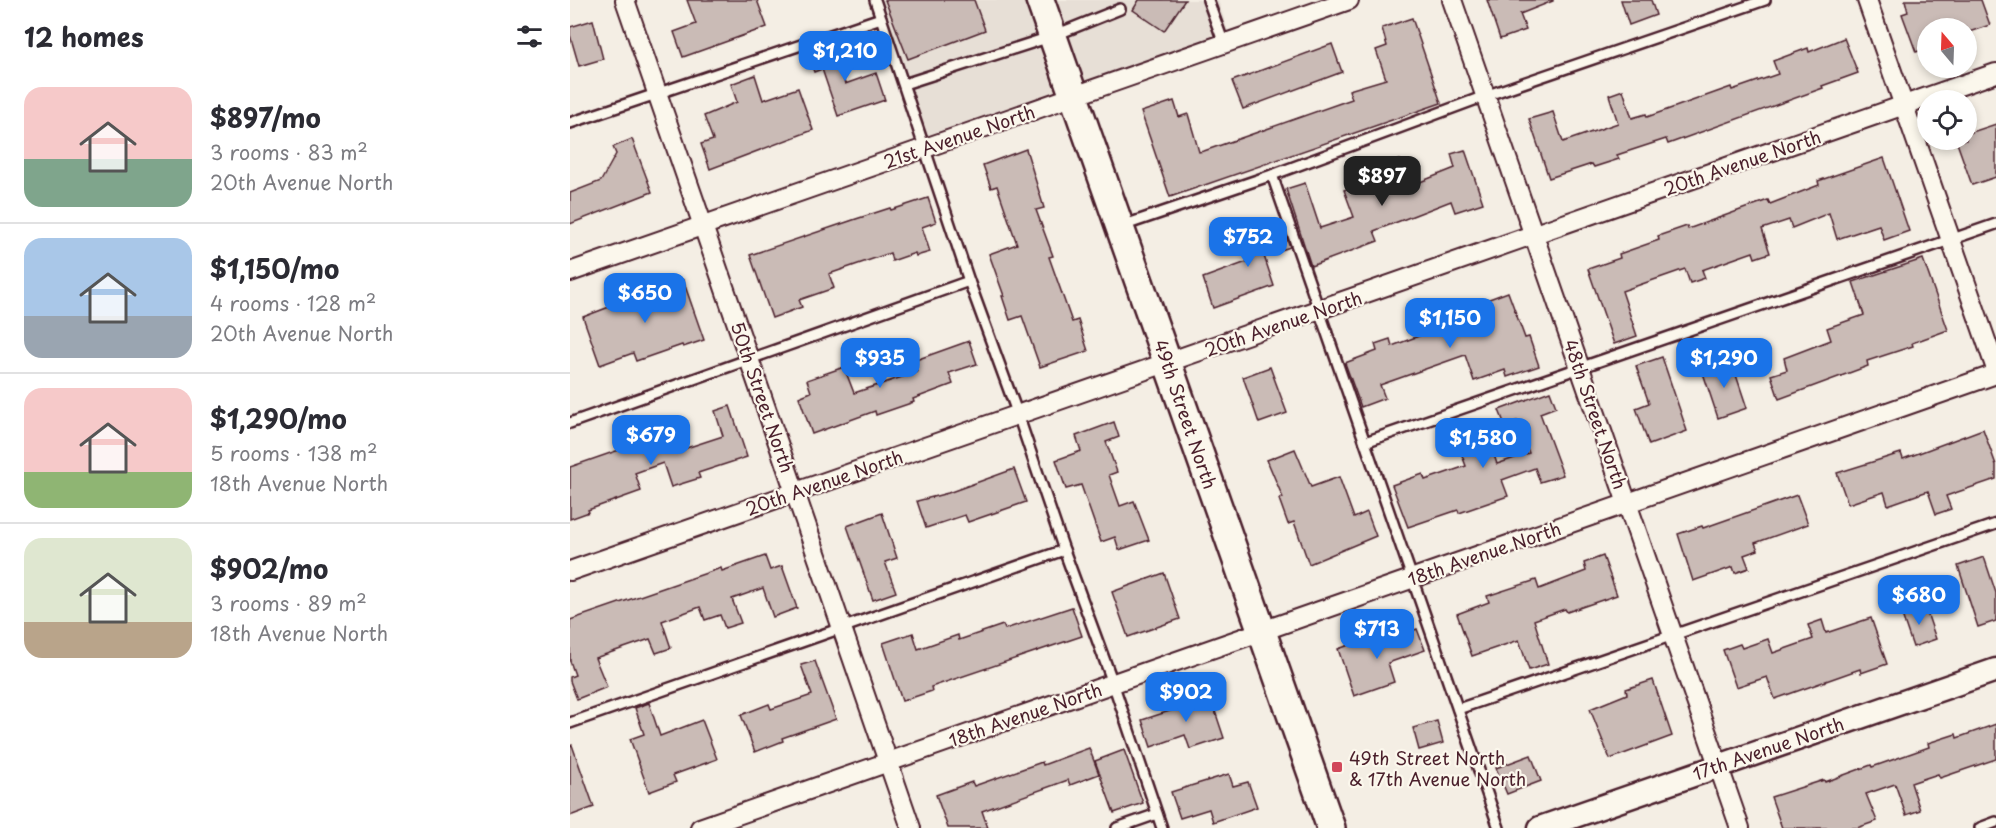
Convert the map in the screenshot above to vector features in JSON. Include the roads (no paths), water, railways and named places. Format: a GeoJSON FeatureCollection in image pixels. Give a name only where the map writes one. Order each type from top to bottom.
{"type":"FeatureCollection","features":[{"type":"Feature","properties":{"kind":"main road","name":"49th Street North"},"geometry":{"type":"LineString","coordinates":[[1040,0],[1331,828]]}},
{"type":"Feature","properties":{"kind":"street","name":"50th Street North"},"geometry":{"type":"LineString","coordinates":[[625,0],[911,828]]}},
{"type":"Feature","properties":{"kind":"street","name":"21st Avenue North"},"geometry":{"type":"LineString","coordinates":[[570,272],[1349,0]]}},
{"type":"Feature","properties":{"kind":"street","name":"48th Street North"},"geometry":{"type":"LineString","coordinates":[[1452,0],[1740,828]]}},
{"type":"Feature","properties":{"kind":"street"},"geometry":{"type":"LineString","coordinates":[[1867,0],[1996,369]]}},
{"type":"Feature","properties":{"kind":"street","name":"20th Avenue North"},"geometry":{"type":"LineString","coordinates":[[570,571],[1996,73]]}},
{"type":"Feature","properties":{"kind":"street","name":"18th Avenue North"},"geometry":{"type":"LineString","coordinates":[[700,828],[1996,374]]}},
{"type":"Feature","properties":{"kind":"street","name":"17th Avenue North"},"geometry":{"type":"LineString","coordinates":[[1540,828],[1996,670]]}},
{"type":"Feature","properties":{"kind":"lane"},"geometry":{"type":"LineString","coordinates":[[875,0],[969,281],[1113,683],[1162,828]]}},
{"type":"Feature","properties":{"kind":"lane"},"geometry":{"type":"LineString","coordinates":[[1208,0],[1224,44]]}},
{"type":"Feature","properties":{"kind":"lane"},"geometry":{"type":"LineString","coordinates":[[1120,227],[1272,175],[1485,96],[1765,0]]}},
{"type":"Feature","properties":{"kind":"lane"},"geometry":{"type":"LineString","coordinates":[[904,84],[1053,36],[1120,9]]}},
{"type":"Feature","properties":{"kind":"lane"},"geometry":{"type":"LineString","coordinates":[[570,123],[881,18]]}},
{"type":"Feature","properties":{"kind":"lane"},"geometry":{"type":"LineString","coordinates":[[1272,175],[1499,828]]}},
{"type":"Feature","properties":{"kind":"lane"},"geometry":{"type":"LineString","coordinates":[[1365,442],[1996,224]]}},
{"type":"Feature","properties":{"kind":"lane"},"geometry":{"type":"LineString","coordinates":[[570,423],[969,281]]}},
{"type":"Feature","properties":{"kind":"lane"},"geometry":{"type":"LineString","coordinates":[[1458,709],[1996,524]]}},
{"type":"Feature","properties":{"kind":"lane"},"geometry":{"type":"LineString","coordinates":[[570,723],[1064,550]]}},
{"type":"Feature","properties":{"kind":"lane"},"geometry":{"type":"LineString","coordinates":[[1117,828],[1157,814]]}},
{"type":"Feature","properties":{"kind":"lane"},"geometry":{"type":"LineString","coordinates":[[1980,828],[1996,822]]}},
{"type":"Feature","properties":{"kind":"place","name":"49th Street North & 17th Avenue North"},"geometry":{"type":"Point","coordinates":[1337,767]}}]}
